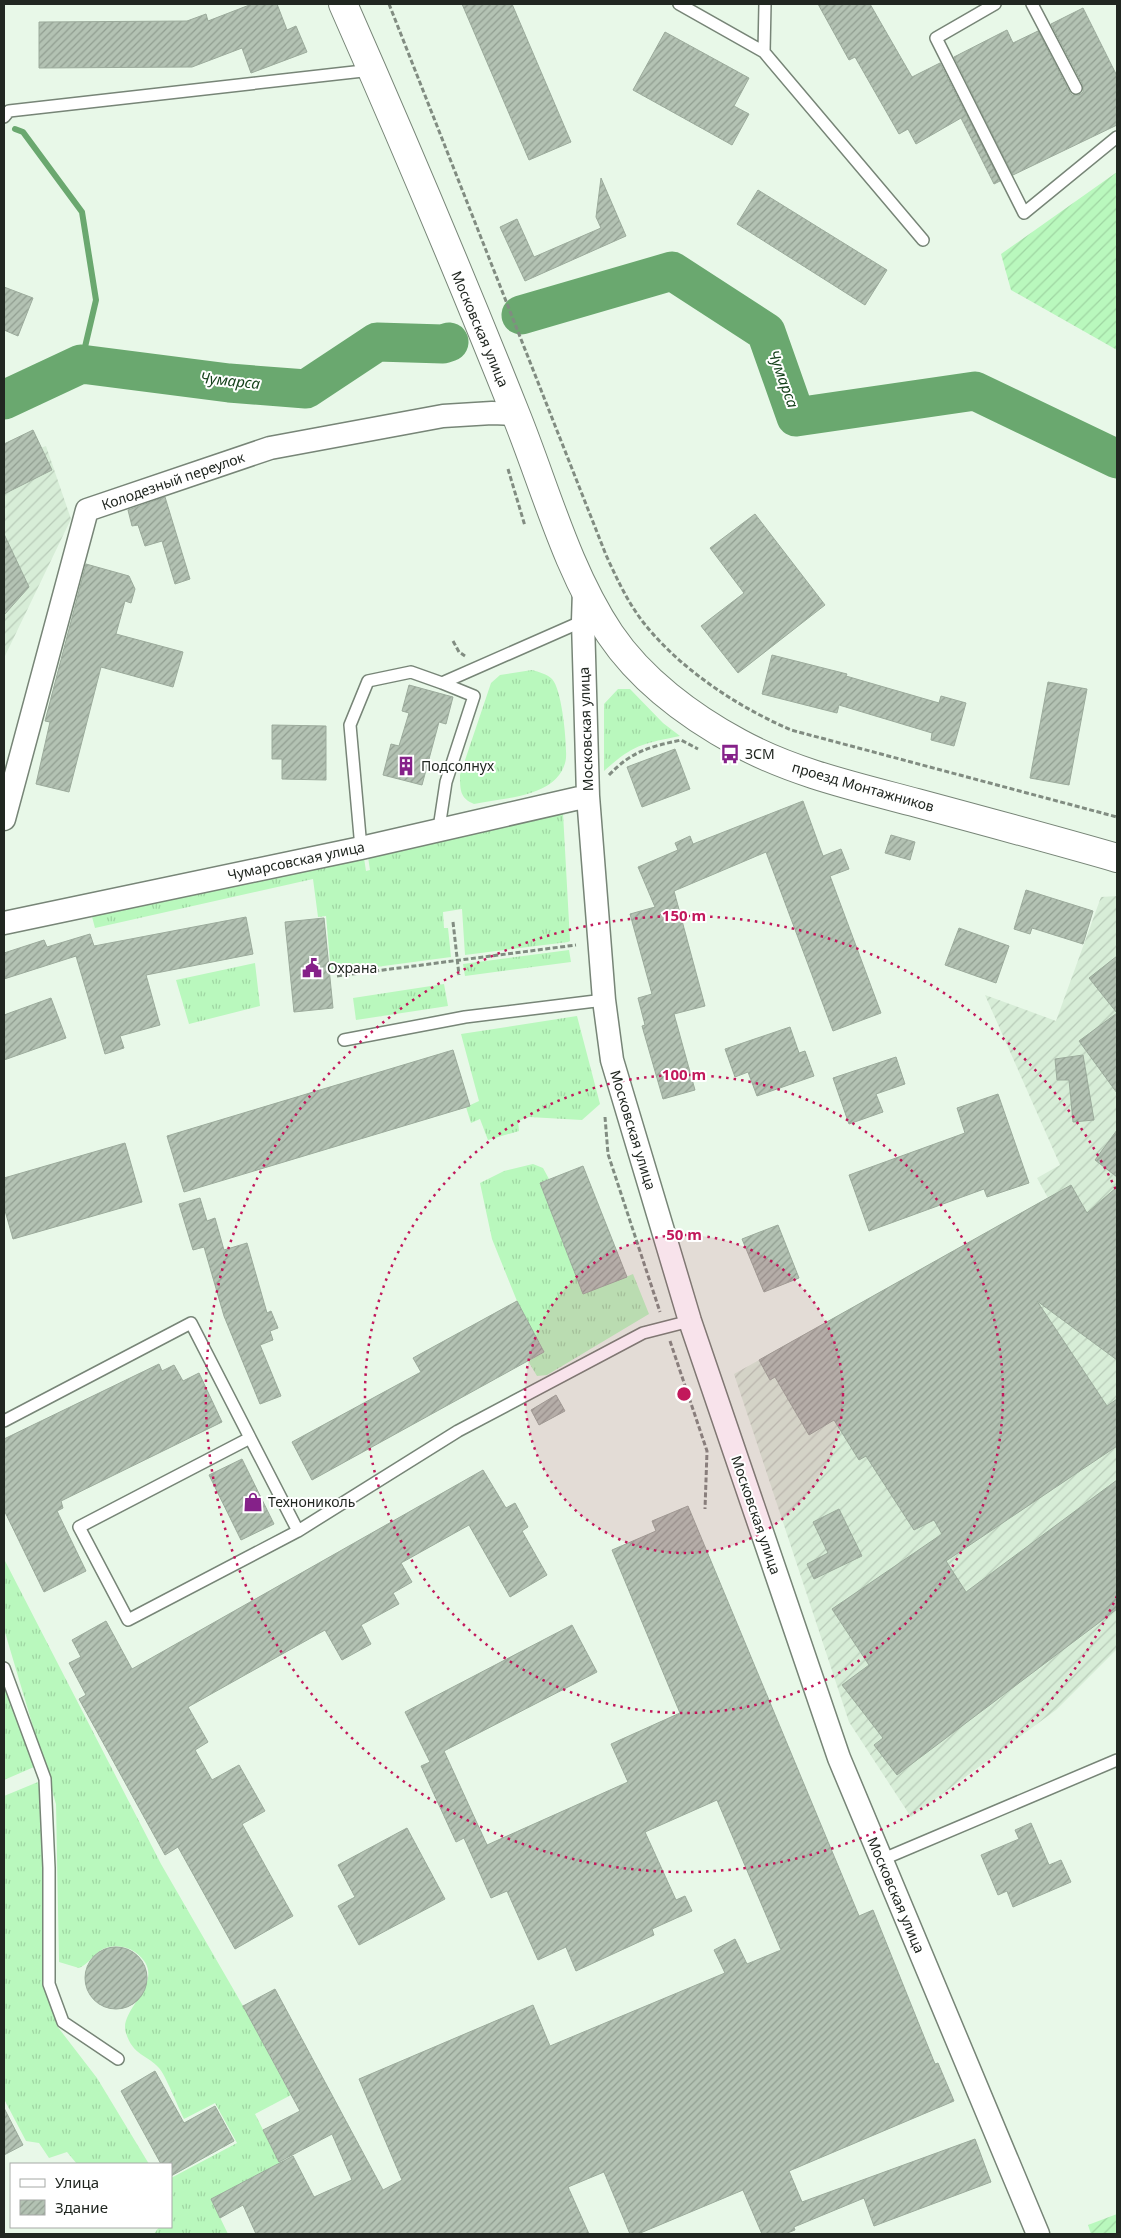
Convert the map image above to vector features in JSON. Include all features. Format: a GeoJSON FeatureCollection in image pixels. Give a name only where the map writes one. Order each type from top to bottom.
{"type":"FeatureCollection","features":[{"type":"Feature","properties":{"kind":"main road","name":"Московская улица"},"geometry":{"type":"LineString","coordinates":[[343,4],[516,414],[584,590]]}},
{"type":"Feature","properties":{"kind":"main road","name":"проезд Монтажников"},"geometry":{"type":"LineString","coordinates":[[584,590],[610,634],[629,659],[649,679],[690,711],[739,743],[782,763],[838,782],[1117,858]]}},
{"type":"Feature","properties":{"kind":"street","name":"Колодезный переулок"},"geometry":{"type":"LineString","coordinates":[[4,819],[87,510],[270,448],[443,416],[492,413],[516,414]]}},
{"type":"Feature","properties":{"kind":"street","name":"Московская улица"},"geometry":{"type":"LineString","coordinates":[[584,590],[583,621],[588,796],[604,1000],[612,1060],[690,1321],[839,1758],[1038,2234]]}},
{"type":"Feature","properties":{"kind":"street","name":"Чумарсовская улица"},"geometry":{"type":"LineString","coordinates":[[4,923],[361,848],[439,828],[588,796]]}},
{"type":"Feature","properties":{"kind":"lane"},"geometry":{"type":"LineString","coordinates":[[679,4],[764,52],[923,240]]}},
{"type":"Feature","properties":{"kind":"lane"},"geometry":{"type":"LineString","coordinates":[[764,52],[765,4]]}},
{"type":"Feature","properties":{"kind":"lane"},"geometry":{"type":"LineString","coordinates":[[994,4],[936,38],[1024,213],[1117,137]]}},
{"type":"Feature","properties":{"kind":"lane"},"geometry":{"type":"LineString","coordinates":[[1032,4],[1076,88]]}},
{"type":"Feature","properties":{"kind":"lane"},"geometry":{"type":"LineString","coordinates":[[4,116],[9,111],[372,70]]}},
{"type":"Feature","properties":{"kind":"lane"},"geometry":{"type":"LineString","coordinates":[[442,683],[583,621]]}},
{"type":"Feature","properties":{"kind":"lane"},"geometry":{"type":"LineString","coordinates":[[361,848],[350,725],[368,681],[411,672],[474,696],[446,782],[439,828]]}},
{"type":"Feature","properties":{"kind":"lane"},"geometry":{"type":"LineString","coordinates":[[344,1040],[465,1017],[604,1000]]}},
{"type":"Feature","properties":{"kind":"lane"},"geometry":{"type":"LineString","coordinates":[[250,1438],[79,1527],[128,1620],[298,1531],[467,1426],[643,1333],[690,1321]]}},
{"type":"Feature","properties":{"kind":"lane"},"geometry":{"type":"LineString","coordinates":[[4,1421],[191,1323],[298,1531]]}},
{"type":"Feature","properties":{"kind":"lane"},"geometry":{"type":"LineString","coordinates":[[4,1668],[45,1779],[49,1868],[48,1984],[63,2022],[118,2059]]}},
{"type":"Feature","properties":{"kind":"lane"},"geometry":{"type":"LineString","coordinates":[[881,1860],[1117,1760]]}},
{"type":"Feature","properties":{"kind":"path"},"geometry":{"type":"LineString","coordinates":[[389,4],[606,555],[621,588],[643,622],[667,648],[710,684],[765,719],[791,730],[1117,817]]}},
{"type":"Feature","properties":{"kind":"path"},"geometry":{"type":"LineString","coordinates":[[452,922],[459,975]]}},
{"type":"Feature","properties":{"kind":"path"},"geometry":{"type":"LineString","coordinates":[[337,976],[576,945]]}},
{"type":"Feature","properties":{"kind":"shaded area"},"geometry":{"type":"Polygon","coordinates":[[[46,446],[71,519],[4,658],[4,461],[46,446]]]}},
{"type":"Feature","properties":{"kind":"shaded area"},"geometry":{"type":"Polygon","coordinates":[[[1117,896],[1117,1649],[1056,1710],[911,1817],[849,1722],[734,1374],[1048,1198],[1037,1178],[1060,1165],[985,995],[1056,1021],[1101,897],[1117,896]]]}},
{"type":"Feature","properties":{"kind":"green space"},"geometry":{"type":"Polygon","coordinates":[[[1117,172],[1117,350],[1011,290],[1001,254],[1117,172]]]}},
{"type":"Feature","properties":{"kind":"green space"},"geometry":{"type":"Polygon","coordinates":[[[532,670],[545,674],[552,679],[559,693],[566,741],[566,758],[563,769],[551,783],[534,792],[474,804],[469,802],[462,793],[460,775],[491,683],[500,675],[532,670]]]}},
{"type":"Feature","properties":{"kind":"green space"},"geometry":{"type":"Polygon","coordinates":[[[618,689],[630,689],[663,723],[680,736],[639,746],[623,755],[604,771],[604,704],[618,689]]]}},
{"type":"Feature","properties":{"kind":"green space"},"geometry":{"type":"Polygon","coordinates":[[[563,813],[570,941],[568,942],[465,955],[462,909],[443,912],[444,928],[448,928],[451,957],[331,973],[326,916],[318,917],[313,879],[95,928],[91,913],[364,858],[366,871],[370,870],[368,857],[563,813]]]}},
{"type":"Feature","properties":{"kind":"green space"},"geometry":{"type":"Polygon","coordinates":[[[569,950],[571,962],[465,976],[463,964],[569,950]]]}},
{"type":"Feature","properties":{"kind":"green space"},"geometry":{"type":"Polygon","coordinates":[[[255,963],[260,1006],[189,1024],[176,980],[255,963]]]}},
{"type":"Feature","properties":{"kind":"green space"},"geometry":{"type":"Polygon","coordinates":[[[444,984],[448,1006],[356,1020],[353,998],[444,984]]]}},
{"type":"Feature","properties":{"kind":"green space"},"geometry":{"type":"Polygon","coordinates":[[[577,1016],[600,1104],[582,1120],[529,1117],[518,1121],[519,1131],[488,1140],[480,1119],[471,1123],[466,1107],[479,1101],[461,1034],[577,1016]]]}},
{"type":"Feature","properties":{"kind":"green space"},"geometry":{"type":"Polygon","coordinates":[[[533,1164],[543,1168],[549,1179],[540,1183],[583,1294],[633,1274],[649,1314],[547,1375],[537,1376],[528,1361],[544,1352],[517,1301],[492,1239],[480,1183],[504,1171],[533,1164]]]}},
{"type":"Feature","properties":{"kind":"green space"},"geometry":{"type":"Polygon","coordinates":[[[4,1559],[161,1864],[243,2006],[291,2095],[255,2114],[280,2163],[211,2199],[228,2234],[154,2234],[158,2228],[172,2228],[172,2177],[237,2143],[215,2103],[184,2119],[162,2072],[155,2064],[137,2051],[129,2041],[125,2023],[146,1983],[148,1973],[145,1962],[132,1950],[116,1946],[100,1951],[79,1968],[59,1962],[56,1804],[4,1629],[4,1559]]]}},
{"type":"Feature","properties":{"kind":"green space"},"geometry":{"type":"Polygon","coordinates":[[[4,1666],[34,1767],[4,1780],[4,1666]]]}},
{"type":"Feature","properties":{"kind":"green space"},"geometry":{"type":"Polygon","coordinates":[[[38,1782],[44,1797],[52,2000],[57,2026],[97,2078],[148,2163],[76,2163],[67,2152],[49,2158],[39,2143],[26,2141],[4,2099],[4,1796],[38,1782]]]}},
{"type":"Feature","properties":{"kind":"green space"},"geometry":{"type":"Polygon","coordinates":[[[1117,2214],[1117,2234],[1091,2234],[1088,2225],[1117,2214]]]}},
{"type":"Feature","properties":{"kind":"building"},"geometry":{"type":"Polygon","coordinates":[[[252,4],[277,4],[287,30],[296,26],[307,52],[251,73],[242,48],[192,67],[39,68],[39,22],[187,21],[206,14],[208,21],[252,4]]]}},
{"type":"Feature","properties":{"kind":"building"},"geometry":{"type":"Polygon","coordinates":[[[462,4],[512,4],[571,142],[529,160],[462,4]]]}},
{"type":"Feature","properties":{"kind":"building"},"geometry":{"type":"Polygon","coordinates":[[[818,4],[870,4],[912,77],[940,63],[1000,181],[994,184],[961,118],[916,144],[908,129],[899,134],[855,57],[849,60],[818,4]]]}},
{"type":"Feature","properties":{"kind":"building"},"geometry":{"type":"Polygon","coordinates":[[[1083,8],[1117,76],[1117,125],[1013,175],[954,57],[1007,30],[1013,43],[1038,31],[1069,91],[1072,95],[1079,95],[1083,92],[1083,85],[1051,24],[1083,8]]]}},
{"type":"Feature","properties":{"kind":"building"},"geometry":{"type":"Polygon","coordinates":[[[665,32],[749,78],[734,106],[749,114],[732,145],[633,90],[665,32]]]}},
{"type":"Feature","properties":{"kind":"building"},"geometry":{"type":"Polygon","coordinates":[[[601,178],[626,236],[525,281],[500,227],[517,219],[534,257],[601,228],[596,217],[601,178]]]}},
{"type":"Feature","properties":{"kind":"building"},"geometry":{"type":"Polygon","coordinates":[[[758,190],[887,270],[865,305],[737,224],[758,190]]]}},
{"type":"Feature","properties":{"kind":"building"},"geometry":{"type":"Polygon","coordinates":[[[4,287],[33,298],[18,336],[4,330],[4,287]]]}},
{"type":"Feature","properties":{"kind":"building"},"geometry":{"type":"Polygon","coordinates":[[[33,430],[52,470],[4,494],[4,444],[33,430]]]}},
{"type":"Feature","properties":{"kind":"building"},"geometry":{"type":"Polygon","coordinates":[[[165,497],[190,579],[175,584],[162,541],[145,546],[138,525],[132,526],[128,510],[165,497]]]}},
{"type":"Feature","properties":{"kind":"building"},"geometry":{"type":"Polygon","coordinates":[[[755,514],[825,605],[738,673],[701,626],[744,593],[710,548],[755,514]]]}},
{"type":"Feature","properties":{"kind":"building"},"geometry":{"type":"Polygon","coordinates":[[[4,534],[29,587],[4,615],[4,534]]]}},
{"type":"Feature","properties":{"kind":"building"},"geometry":{"type":"Polygon","coordinates":[[[86,564],[129,576],[135,589],[131,603],[125,601],[116,634],[183,652],[173,687],[101,667],[69,792],[36,784],[50,722],[45,721],[86,564]]]}},
{"type":"Feature","properties":{"kind":"building"},"geometry":{"type":"Polygon","coordinates":[[[772,655],[847,674],[846,676],[939,703],[941,696],[966,703],[954,746],[931,740],[932,733],[839,705],[837,713],[762,694],[772,655]]]}},
{"type":"Feature","properties":{"kind":"building"},"geometry":{"type":"Polygon","coordinates":[[[1048,682],[1087,689],[1069,785],[1030,778],[1048,682]]]}},
{"type":"Feature","properties":{"kind":"building"},"geometry":{"type":"Polygon","coordinates":[[[409,685],[453,697],[446,724],[439,722],[422,785],[383,775],[391,744],[399,746],[409,713],[402,711],[409,685]]]}},
{"type":"Feature","properties":{"kind":"building"},"geometry":{"type":"Polygon","coordinates":[[[272,725],[326,726],[326,780],[282,779],[282,759],[272,759],[272,725]]]}},
{"type":"Feature","properties":{"kind":"building"},"geometry":{"type":"Polygon","coordinates":[[[675,749],[690,789],[642,807],[627,767],[675,749]]]}},
{"type":"Feature","properties":{"kind":"building"},"geometry":{"type":"Polygon","coordinates":[[[803,801],[823,856],[841,849],[849,869],[830,876],[881,1013],[833,1031],[766,852],[674,891],[705,1006],[674,1014],[695,1090],[663,1099],[642,1026],[645,1025],[638,998],[652,994],[630,914],[655,907],[638,867],[678,850],[675,843],[690,836],[693,844],[803,801]]]}},
{"type":"Feature","properties":{"kind":"building"},"geometry":{"type":"Polygon","coordinates":[[[891,835],[915,842],[910,860],[885,853],[891,835]]]}},
{"type":"Feature","properties":{"kind":"building"},"geometry":{"type":"Polygon","coordinates":[[[1026,890],[1093,911],[1083,944],[1032,928],[1030,934],[1014,929],[1026,890]]]}},
{"type":"Feature","properties":{"kind":"building"},"geometry":{"type":"Polygon","coordinates":[[[246,917],[253,954],[146,975],[160,1025],[120,1036],[124,1048],[105,1054],[76,956],[4,979],[4,953],[44,940],[47,947],[90,934],[94,946],[246,917]]]}},
{"type":"Feature","properties":{"kind":"building"},"geometry":{"type":"Polygon","coordinates":[[[324,918],[333,1008],[294,1012],[285,922],[324,918]]]}},
{"type":"Feature","properties":{"kind":"building"},"geometry":{"type":"Polygon","coordinates":[[[959,928],[1009,946],[996,983],[945,965],[959,928]]]}},
{"type":"Feature","properties":{"kind":"building"},"geometry":{"type":"Polygon","coordinates":[[[1117,956],[1117,1013],[1089,978],[1117,956]]]}},
{"type":"Feature","properties":{"kind":"building"},"geometry":{"type":"Polygon","coordinates":[[[51,998],[66,1038],[4,1060],[4,1015],[51,998]]]}},
{"type":"Feature","properties":{"kind":"building"},"geometry":{"type":"Polygon","coordinates":[[[1117,1013],[1117,1093],[1079,1041],[1117,1013]]]}},
{"type":"Feature","properties":{"kind":"building"},"geometry":{"type":"Polygon","coordinates":[[[790,1027],[799,1053],[805,1051],[814,1076],[757,1096],[748,1072],[735,1077],[725,1049],[790,1027]]]}},
{"type":"Feature","properties":{"kind":"building"},"geometry":{"type":"Polygon","coordinates":[[[453,1050],[470,1106],[184,1192],[167,1136],[453,1050]]]}},
{"type":"Feature","properties":{"kind":"building"},"geometry":{"type":"Polygon","coordinates":[[[1083,1055],[1094,1120],[1073,1122],[1069,1080],[1057,1080],[1055,1059],[1083,1055]]]}},
{"type":"Feature","properties":{"kind":"building"},"geometry":{"type":"Polygon","coordinates":[[[896,1057],[905,1084],[876,1094],[883,1112],[849,1124],[833,1078],[896,1057]]]}},
{"type":"Feature","properties":{"kind":"building"},"geometry":{"type":"Polygon","coordinates":[[[998,1094],[1029,1183],[987,1197],[984,1189],[869,1231],[849,1175],[965,1133],[957,1108],[998,1094]]]}},
{"type":"Feature","properties":{"kind":"building"},"geometry":{"type":"Polygon","coordinates":[[[1117,1130],[1117,1177],[1095,1160],[1117,1130]]]}},
{"type":"Feature","properties":{"kind":"building"},"geometry":{"type":"Polygon","coordinates":[[[125,1143],[142,1202],[13,1239],[4,1207],[4,1178],[125,1143]]]}},
{"type":"Feature","properties":{"kind":"building"},"geometry":{"type":"Polygon","coordinates":[[[583,1166],[627,1277],[583,1294],[540,1183],[583,1166]]]}},
{"type":"Feature","properties":{"kind":"building"},"geometry":{"type":"Polygon","coordinates":[[[1071,1185],[1087,1213],[1117,1187],[1117,1360],[1037,1301],[1107,1406],[1117,1399],[1117,1446],[946,1561],[966,1592],[1117,1480],[1117,1609],[897,1775],[874,1745],[883,1738],[842,1685],[869,1665],[832,1609],[942,1534],[934,1520],[914,1530],[866,1456],[859,1460],[834,1420],[809,1435],[775,1377],[770,1380],[759,1360],[1071,1185]]]}},
{"type":"Feature","properties":{"kind":"building"},"geometry":{"type":"Polygon","coordinates":[[[200,1198],[207,1221],[215,1218],[224,1250],[247,1243],[267,1313],[271,1311],[278,1328],[270,1331],[273,1340],[260,1345],[281,1396],[260,1404],[224,1316],[204,1247],[193,1250],[179,1204],[200,1198]]]}},
{"type":"Feature","properties":{"kind":"building"},"geometry":{"type":"Polygon","coordinates":[[[778,1225],[799,1278],[764,1292],[742,1239],[778,1225]]]}},
{"type":"Feature","properties":{"kind":"building"},"geometry":{"type":"Polygon","coordinates":[[[517,1301],[544,1352],[312,1480],[292,1442],[421,1372],[413,1358],[517,1301]]]}},
{"type":"Feature","properties":{"kind":"building"},"geometry":{"type":"Polygon","coordinates":[[[159,1364],[162,1371],[174,1365],[183,1381],[199,1373],[222,1422],[61,1501],[63,1508],[57,1511],[86,1571],[44,1592],[4,1510],[4,1439],[159,1364]]]}},
{"type":"Feature","properties":{"kind":"building"},"geometry":{"type":"Polygon","coordinates":[[[556,1395],[565,1411],[539,1425],[531,1410],[556,1395]]]}},
{"type":"Feature","properties":{"kind":"building"},"geometry":{"type":"Polygon","coordinates":[[[242,1459],[274,1524],[241,1540],[209,1475],[242,1459]]]}},
{"type":"Feature","properties":{"kind":"building"},"geometry":{"type":"Polygon","coordinates":[[[483,1470],[506,1508],[515,1503],[528,1527],[522,1531],[547,1575],[510,1597],[469,1525],[401,1563],[412,1582],[393,1593],[399,1604],[361,1625],[371,1644],[342,1660],[325,1630],[188,1707],[208,1742],[195,1750],[212,1780],[239,1765],[265,1811],[242,1824],[293,1916],[235,1949],[178,1847],[165,1855],[79,1699],[86,1695],[69,1663],[81,1657],[72,1640],[106,1621],[132,1669],[483,1470]]]}},
{"type":"Feature","properties":{"kind":"building"},"geometry":{"type":"Polygon","coordinates":[[[688,1506],[859,1916],[873,1910],[935,2064],[938,2063],[954,2101],[789,2171],[802,2202],[975,2139],[991,2182],[874,2226],[864,2198],[794,2227],[795,2230],[785,2234],[762,2234],[743,2190],[638,2234],[630,2234],[604,2172],[568,2187],[589,2234],[256,2234],[243,2205],[220,2218],[211,2199],[293,2156],[314,2197],[352,2180],[332,2134],[279,2162],[263,2130],[300,2111],[243,2006],[275,1989],[383,2190],[402,2180],[359,2079],[533,2005],[550,2046],[725,1973],[714,1950],[735,1939],[747,1964],[781,1950],[717,1800],[645,1832],[676,1900],[685,1896],[692,1911],[652,1929],[654,1935],[576,1971],[566,1947],[538,1960],[507,1891],[491,1898],[464,1838],[456,1842],[421,1766],[430,1762],[405,1712],[572,1625],[597,1672],[444,1751],[487,1845],[628,1782],[611,1744],[680,1713],[612,1550],[656,1531],[652,1521],[688,1506]]]}},
{"type":"Feature","properties":{"kind":"building"},"geometry":{"type":"Polygon","coordinates":[[[839,1509],[862,1556],[814,1579],[807,1564],[828,1553],[813,1522],[839,1509]]]}},
{"type":"Feature","properties":{"kind":"building"},"geometry":{"type":"Polygon","coordinates":[[[1031,1823],[1049,1865],[1061,1860],[1071,1882],[1013,1907],[1007,1891],[998,1895],[981,1855],[1019,1839],[1015,1830],[1031,1823]]]}},
{"type":"Feature","properties":{"kind":"building"},"geometry":{"type":"Polygon","coordinates":[[[407,1828],[445,1899],[359,1945],[338,1906],[355,1897],[338,1865],[407,1828]]]}},
{"type":"Feature","properties":{"kind":"building"},"geometry":{"type":"Polygon","coordinates":[[[110,1947],[122,1947],[138,1956],[145,1966],[147,1978],[145,1990],[138,2000],[122,2009],[110,2009],[99,2004],[90,1995],[85,1984],[85,1972],[90,1961],[99,1952],[110,1947]]]}},
{"type":"Feature","properties":{"kind":"building"},"geometry":{"type":"Polygon","coordinates":[[[155,2071],[184,2123],[215,2106],[234,2141],[172,2175],[172,2163],[160,2163],[121,2091],[155,2071]]]}},
{"type":"Feature","properties":{"kind":"building"},"geometry":{"type":"Polygon","coordinates":[[[4,2108],[23,2145],[4,2155],[4,2108]]]}},
{"type":"Feature","properties":{"kind":"waterway"},"geometry":{"type":"LineString","coordinates":[[15,129],[23,132],[82,212],[96,300],[81,364]]}},
{"type":"Feature","properties":{"kind":"waterway","name":"Чумарса"},"geometry":{"type":"LineString","coordinates":[[521,315],[672,271],[766,332],[796,417],[975,391],[1117,459]]}},
{"type":"Feature","properties":{"kind":"waterway","name":"Чумарса"},"geometry":{"type":"LineString","coordinates":[[4,400],[81,364],[229,383],[306,389],[377,342],[443,344],[449,342]]}},
{"type":"Feature","properties":{"kind":"place","name":"ЗСМ"},"geometry":{"type":"Point","coordinates":[730,754]}},
{"type":"Feature","properties":{"kind":"place","name":"Подсолнух"},"geometry":{"type":"Point","coordinates":[406,766]}},
{"type":"Feature","properties":{"kind":"place","name":"Охрана"},"geometry":{"type":"Point","coordinates":[312,968]}},
{"type":"Feature","properties":{"kind":"place","name":"Технониколь"},"geometry":{"type":"Point","coordinates":[253,1502]}}]}
